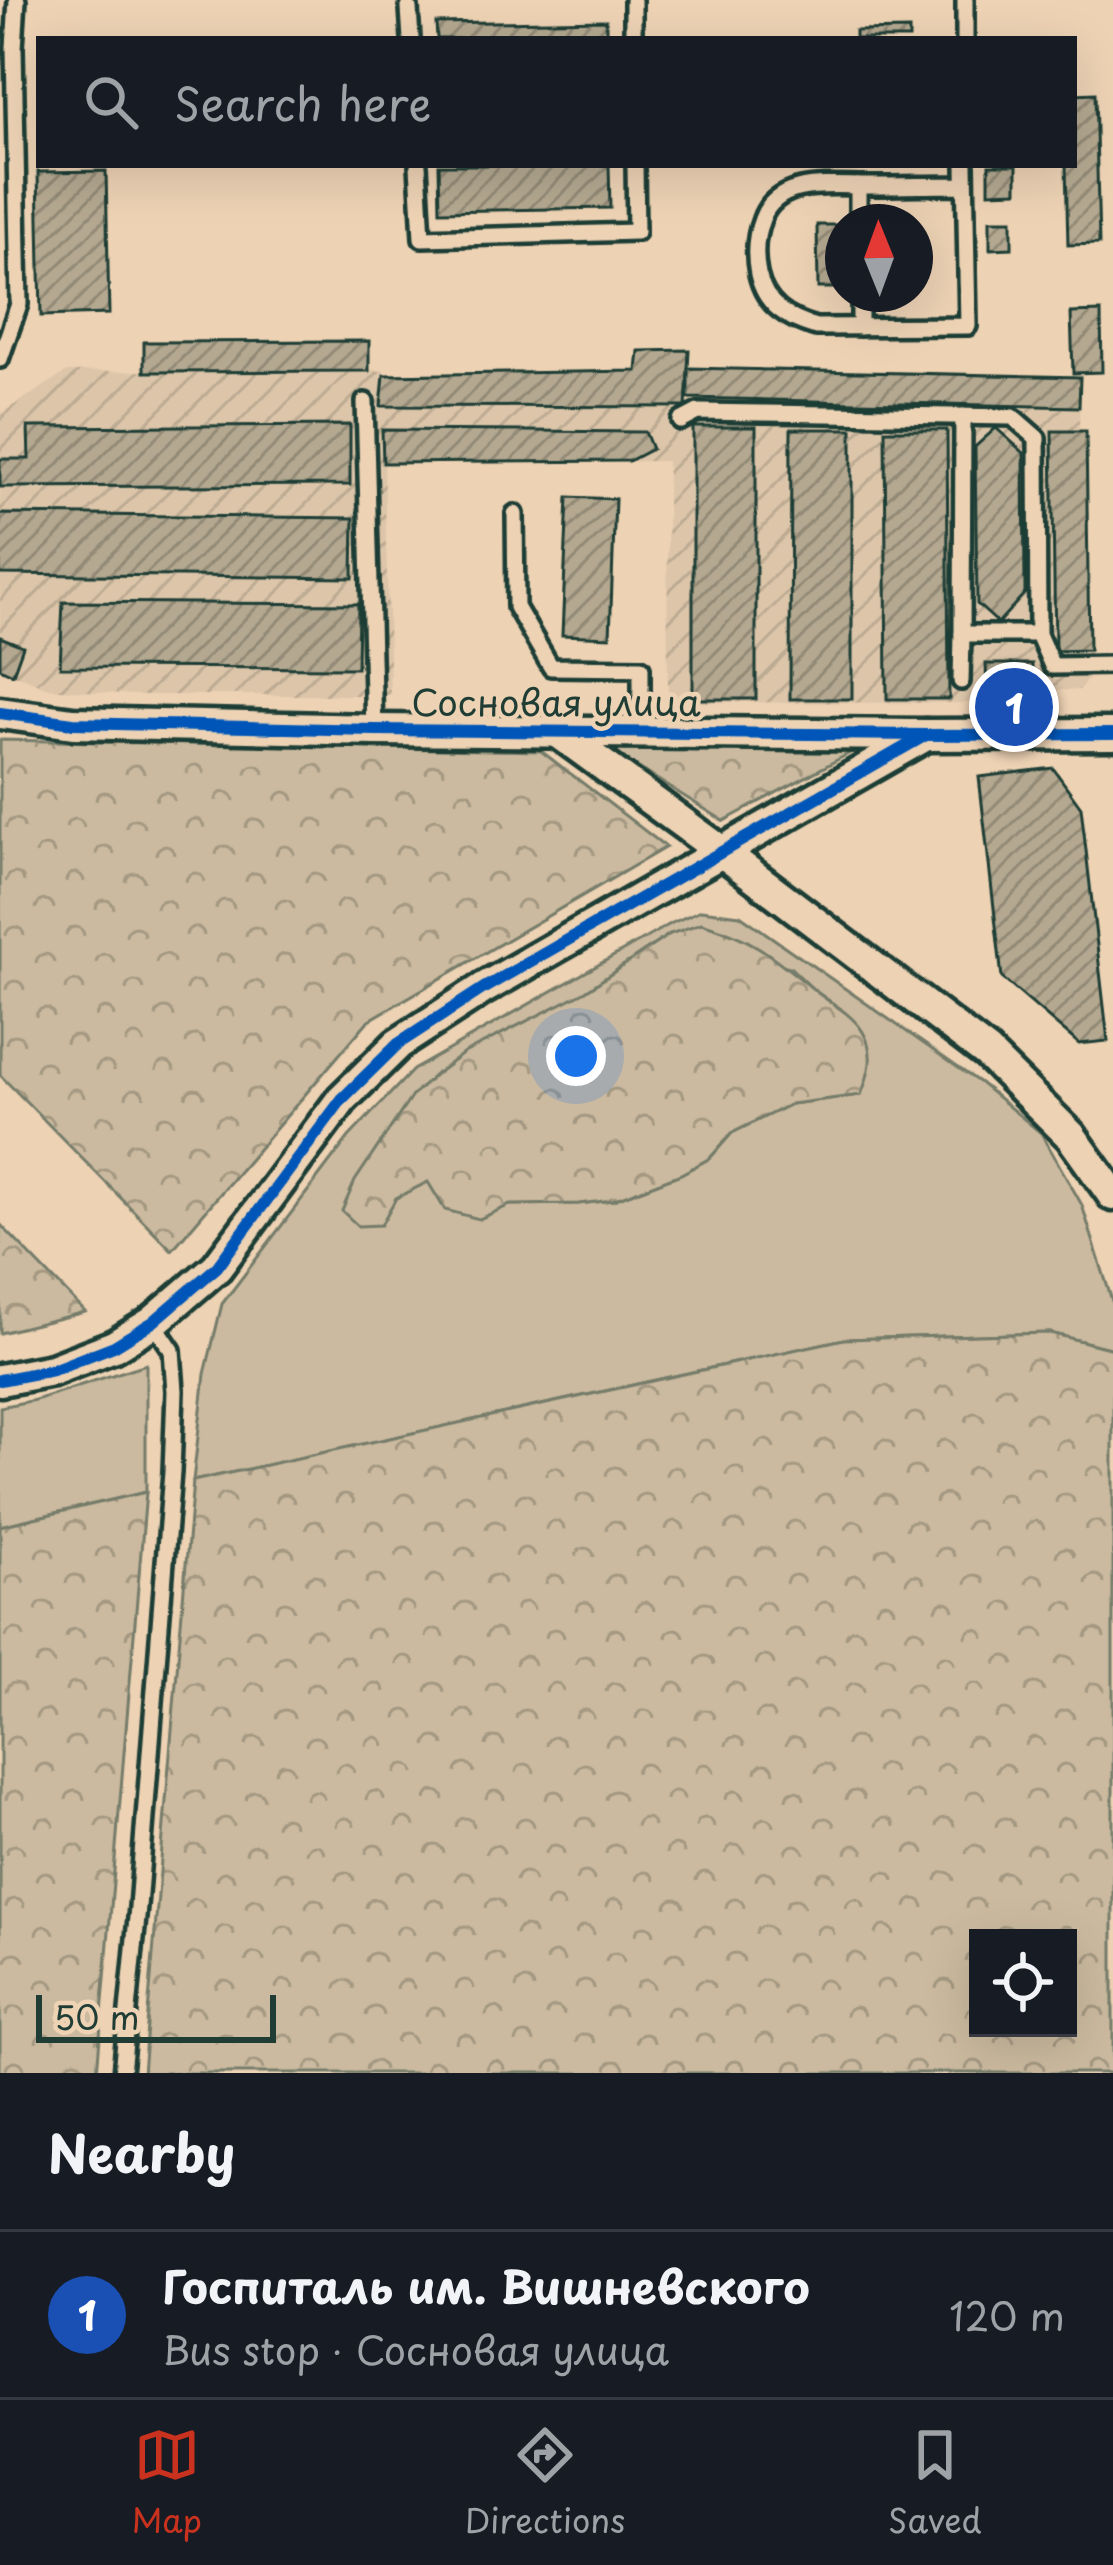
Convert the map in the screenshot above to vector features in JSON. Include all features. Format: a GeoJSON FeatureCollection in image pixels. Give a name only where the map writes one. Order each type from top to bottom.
{"type":"FeatureCollection","features":[{"type":"Feature","properties":{"kind":"street","name":"Сосновая улица"},"geometry":{"type":"LineString","coordinates":[[0,713],[73,723],[374,730],[1113,734]]}},
{"type":"Feature","properties":{"kind":"street"},"geometry":{"type":"LineString","coordinates":[[556,730],[987,1053],[1071,1136],[1113,1195]]}},
{"type":"Feature","properties":{"kind":"street"},"geometry":{"type":"LineString","coordinates":[[0,1380],[52,1370],[114,1346],[153,1322],[217,1267],[342,1099],[398,1043],[484,988],[926,735]]}},
{"type":"Feature","properties":{"kind":"lane"},"geometry":{"type":"LineString","coordinates":[[633,0],[633,36]]}},
{"type":"Feature","properties":{"kind":"lane"},"geometry":{"type":"LineString","coordinates":[[965,0],[965,36]]}},
{"type":"Feature","properties":{"kind":"lane"},"geometry":{"type":"LineString","coordinates":[[0,359],[19,304],[11,5]]}},
{"type":"Feature","properties":{"kind":"lane"},"geometry":{"type":"LineString","coordinates":[[409,8],[411,36]]}},
{"type":"Feature","properties":{"kind":"lane"},"geometry":{"type":"LineString","coordinates":[[418,168],[422,238],[636,232],[635,168]]}},
{"type":"Feature","properties":{"kind":"lane"},"geometry":{"type":"LineString","coordinates":[[965,168],[968,326],[817,327],[800,323],[767,299],[755,263],[755,243],[766,208],[776,199],[804,187],[965,185]]}},
{"type":"Feature","properties":{"kind":"lane"},"geometry":{"type":"LineString","coordinates":[[858,186],[858,204]]}},
{"type":"Feature","properties":{"kind":"lane"},"geometry":{"type":"LineString","coordinates":[[860,312],[860,327]]}},
{"type":"Feature","properties":{"kind":"lane"},"geometry":{"type":"LineString","coordinates":[[365,403],[374,730]]}},
{"type":"Feature","properties":{"kind":"lane"},"geometry":{"type":"LineString","coordinates":[[681,421],[698,412],[1013,417],[1037,438],[1038,634],[1052,666],[1113,665]]}},
{"type":"Feature","properties":{"kind":"lane"},"geometry":{"type":"LineString","coordinates":[[962,681],[963,416]]}},
{"type":"Feature","properties":{"kind":"lane"},"geometry":{"type":"LineString","coordinates":[[515,514],[516,607],[551,667],[641,668],[641,731]]}},
{"type":"Feature","properties":{"kind":"lane"},"geometry":{"type":"LineString","coordinates":[[962,634],[1038,634]]}},
{"type":"Feature","properties":{"kind":"lane"},"geometry":{"type":"LineString","coordinates":[[122,2073],[172,1472],[172,1350],[153,1322]]}},
{"type":"Feature","properties":{"kind":"shaded area"},"geometry":{"type":"Polygon","coordinates":[[[369,341],[369,370],[385,375],[636,371],[639,351],[689,350],[689,368],[1080,377],[1079,430],[1086,431],[1090,676],[1079,690],[987,691],[975,703],[668,702],[667,461],[384,463],[390,695],[134,695],[48,688],[0,668],[0,414],[67,372],[143,371],[144,342],[369,341]]]}},
{"type":"Feature","properties":{"kind":"green space"},"geometry":{"type":"Polygon","coordinates":[[[0,740],[541,751],[666,847],[368,1021],[172,1250],[0,1075],[0,740]]]}},
{"type":"Feature","properties":{"kind":"green space"},"geometry":{"type":"Polygon","coordinates":[[[595,741],[861,747],[724,821],[595,741]]]}},
{"type":"Feature","properties":{"kind":"green space"},"geometry":{"type":"Polygon","coordinates":[[[701,910],[740,915],[980,1083],[1041,1133],[1082,1205],[1113,1304],[1113,1349],[1050,1333],[844,1339],[193,1481],[205,1374],[222,1304],[349,1137],[413,1070],[701,910]],[[670,934],[586,991],[396,1198],[429,1181],[479,1219],[510,1205],[613,1200],[681,1174],[710,1158],[732,1133],[791,1104],[861,1095],[841,1009],[790,967],[670,934]]]}},
{"type":"Feature","properties":{"kind":"green space"},"geometry":{"type":"Polygon","coordinates":[[[701,923],[762,949],[853,1019],[867,1040],[870,1056],[861,1095],[791,1104],[732,1133],[710,1158],[681,1174],[613,1200],[510,1205],[479,1219],[445,1210],[428,1182],[396,1198],[381,1225],[358,1226],[342,1211],[355,1181],[412,1096],[437,1073],[464,1053],[586,991],[670,934],[701,923]]]}},
{"type":"Feature","properties":{"kind":"green space"},"geometry":{"type":"Polygon","coordinates":[[[0,1224],[85,1312],[0,1333],[0,1224]]]}},
{"type":"Feature","properties":{"kind":"green space"},"geometry":{"type":"Polygon","coordinates":[[[1050,1333],[1113,1349],[1113,2073],[143,2073],[193,1481],[844,1339],[1050,1333]]]}},
{"type":"Feature","properties":{"kind":"green space"},"geometry":{"type":"Polygon","coordinates":[[[146,1364],[146,1492],[0,1526],[0,1407],[146,1364]]]}},
{"type":"Feature","properties":{"kind":"green space"},"geometry":{"type":"Polygon","coordinates":[[[146,1492],[97,2073],[0,2073],[0,1526],[146,1492]]]}},
{"type":"Feature","properties":{"kind":"building"},"geometry":{"type":"Polygon","coordinates":[[[606,20],[606,36],[437,36],[436,23],[606,20]]]}},
{"type":"Feature","properties":{"kind":"building"},"geometry":{"type":"Polygon","coordinates":[[[909,30],[909,36],[855,36],[855,31],[909,30]]]}},
{"type":"Feature","properties":{"kind":"building"},"geometry":{"type":"Polygon","coordinates":[[[1095,93],[1099,244],[1068,245],[1066,168],[1077,168],[1077,94],[1095,93]]]}},
{"type":"Feature","properties":{"kind":"building"},"geometry":{"type":"Polygon","coordinates":[[[439,168],[609,168],[610,208],[440,211],[439,168]]]}},
{"type":"Feature","properties":{"kind":"building"},"geometry":{"type":"Polygon","coordinates":[[[989,168],[1017,168],[1017,191],[989,192],[989,168]]]}},
{"type":"Feature","properties":{"kind":"building"},"geometry":{"type":"Polygon","coordinates":[[[106,171],[109,314],[41,316],[38,172],[106,171]]]}},
{"type":"Feature","properties":{"kind":"building"},"geometry":{"type":"Polygon","coordinates":[[[990,220],[1012,220],[1012,248],[990,249],[990,220]]]}},
{"type":"Feature","properties":{"kind":"building"},"geometry":{"type":"Polygon","coordinates":[[[817,225],[825,225],[825,288],[818,288],[817,225]]]}},
{"type":"Feature","properties":{"kind":"building"},"geometry":{"type":"Polygon","coordinates":[[[1101,312],[1102,372],[1073,373],[1071,313],[1101,312]]]}},
{"type":"Feature","properties":{"kind":"building"},"geometry":{"type":"Polygon","coordinates":[[[369,341],[369,371],[144,372],[144,342],[369,341]]]}},
{"type":"Feature","properties":{"kind":"building"},"geometry":{"type":"Polygon","coordinates":[[[689,350],[686,407],[381,406],[384,375],[637,371],[639,351],[689,350]]]}},
{"type":"Feature","properties":{"kind":"building"},"geometry":{"type":"Polygon","coordinates":[[[688,368],[1080,377],[1079,407],[688,398],[688,368]]]}},
{"type":"Feature","properties":{"kind":"building"},"geometry":{"type":"Polygon","coordinates":[[[350,425],[350,485],[0,487],[0,459],[29,459],[28,427],[350,425]]]}},
{"type":"Feature","properties":{"kind":"building"},"geometry":{"type":"Polygon","coordinates":[[[693,427],[756,427],[756,699],[693,699],[693,427]]]}},
{"type":"Feature","properties":{"kind":"building"},"geometry":{"type":"Polygon","coordinates":[[[996,428],[1024,453],[1025,593],[998,623],[977,604],[975,447],[996,428]]]}},
{"type":"Feature","properties":{"kind":"building"},"geometry":{"type":"Polygon","coordinates":[[[791,429],[852,429],[852,699],[790,699],[791,429]]]}},
{"type":"Feature","properties":{"kind":"building"},"geometry":{"type":"Polygon","coordinates":[[[382,430],[645,432],[652,449],[629,461],[383,463],[382,430]]]}},
{"type":"Feature","properties":{"kind":"building"},"geometry":{"type":"Polygon","coordinates":[[[885,430],[947,430],[949,699],[887,699],[885,430]]]}},
{"type":"Feature","properties":{"kind":"building"},"geometry":{"type":"Polygon","coordinates":[[[1052,431],[1086,431],[1089,650],[1055,651],[1052,431]]]}},
{"type":"Feature","properties":{"kind":"building"},"geometry":{"type":"Polygon","coordinates":[[[568,497],[615,499],[610,637],[562,635],[568,497]]]}},
{"type":"Feature","properties":{"kind":"building"},"geometry":{"type":"Polygon","coordinates":[[[0,514],[354,518],[353,578],[0,574],[0,514]]]}},
{"type":"Feature","properties":{"kind":"building"},"geometry":{"type":"Polygon","coordinates":[[[63,602],[358,604],[357,668],[60,667],[63,602]]]}},
{"type":"Feature","properties":{"kind":"building"},"geometry":{"type":"Polygon","coordinates":[[[0,637],[23,646],[13,674],[0,668],[0,637]]]}},
{"type":"Feature","properties":{"kind":"building"},"geometry":{"type":"Polygon","coordinates":[[[986,664],[1032,664],[1032,691],[987,691],[986,664]]]}},
{"type":"Feature","properties":{"kind":"building"},"geometry":{"type":"Polygon","coordinates":[[[1053,768],[1081,807],[1108,1041],[1079,1044],[1002,978],[979,777],[1053,768]]]}},
{"type":"Feature","properties":{"kind":"cycle path"},"geometry":{"type":"LineString","coordinates":[[0,713],[73,723],[374,730],[1113,734]]}},
{"type":"Feature","properties":{"kind":"cycle path"},"geometry":{"type":"LineString","coordinates":[[0,1380],[52,1370],[114,1346],[153,1322],[217,1267],[342,1099],[398,1044],[484,988],[926,735]]}},
{"type":"Feature","properties":{"kind":"place","name":"Госпиталь им. Вишневского"},"geometry":{"type":"Point","coordinates":[1014,707]}}]}
